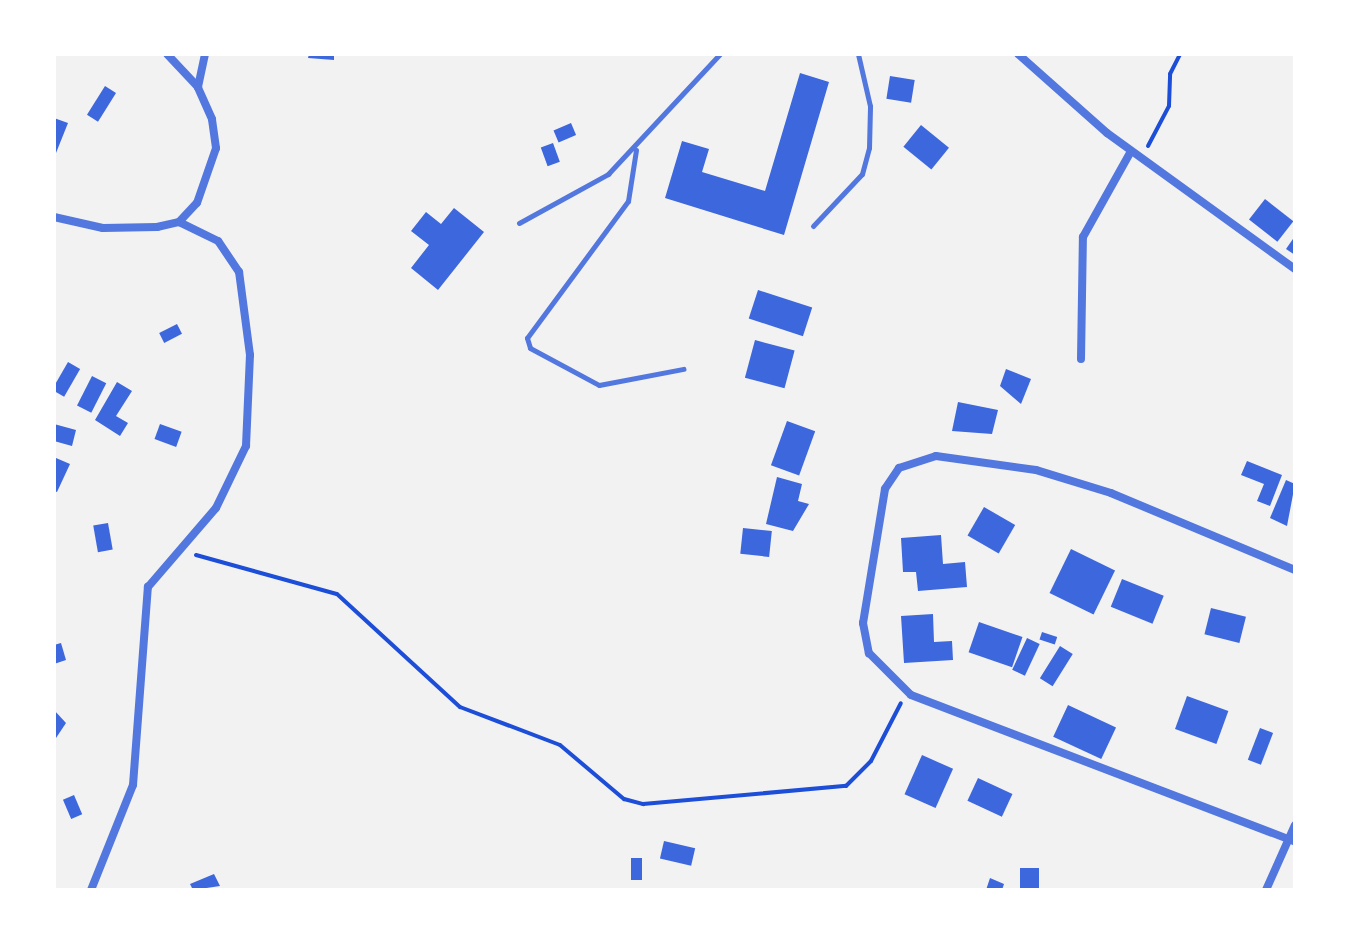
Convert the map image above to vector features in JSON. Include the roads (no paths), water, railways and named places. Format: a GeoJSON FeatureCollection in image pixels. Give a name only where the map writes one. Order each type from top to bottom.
{"type":"FeatureCollection","features":[{"type":"Feature","properties":{"kind":"street"},"geometry":{"type":"LineString","coordinates":[[167,54],[198,87],[216,148],[208,184],[179,222]]}},
{"type":"Feature","properties":{"kind":"street"},"geometry":{"type":"LineString","coordinates":[[198,87],[205,54]]}},
{"type":"Feature","properties":{"kind":"street"},"geometry":{"type":"LineString","coordinates":[[1018,54],[1141,159],[1295,269]]}},
{"type":"Feature","properties":{"kind":"street"},"geometry":{"type":"LineString","coordinates":[[1081,359],[1083,237],[1131,151]]}},
{"type":"Feature","properties":{"kind":"street"},"geometry":{"type":"LineString","coordinates":[[54,217],[103,228],[179,222],[218,241],[239,272],[252,401],[237,477],[174,549],[148,587],[133,785],[91,890]]}},
{"type":"Feature","properties":{"kind":"street"},"geometry":{"type":"LineString","coordinates":[[1292,841],[911,695],[869,653],[863,623],[885,489],[899,468],[917,458],[956,456],[1036,470],[1295,570]]}},
{"type":"Feature","properties":{"kind":"street"},"geometry":{"type":"LineString","coordinates":[[1266,890],[1292,841],[1295,825]]}},
{"type":"Feature","properties":{"kind":"lane"},"geometry":{"type":"LineString","coordinates":[[519,223],[636,150],[720,54]]}},
{"type":"Feature","properties":{"kind":"lane"},"geometry":{"type":"LineString","coordinates":[[813,226],[862,174],[869,148],[870,106],[858,54]]}},
{"type":"Feature","properties":{"kind":"lane"},"geometry":{"type":"LineString","coordinates":[[636,150],[628,201],[527,338],[530,348],[599,385],[683,369]]}}]}
